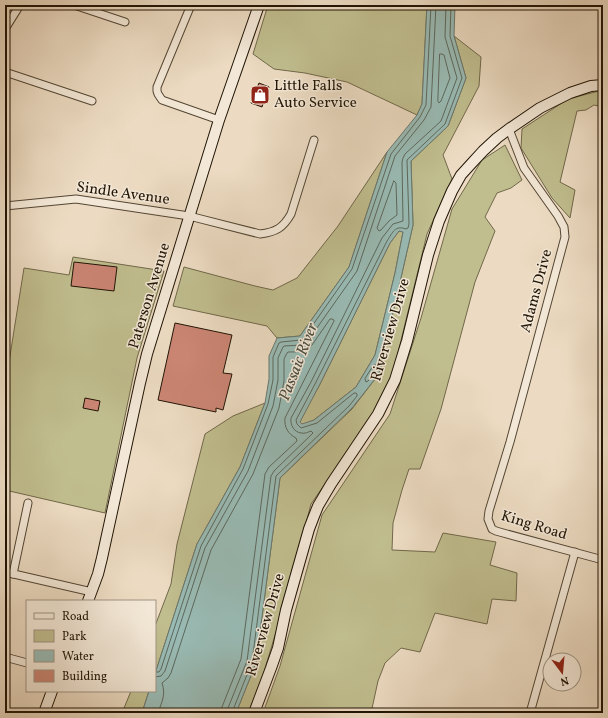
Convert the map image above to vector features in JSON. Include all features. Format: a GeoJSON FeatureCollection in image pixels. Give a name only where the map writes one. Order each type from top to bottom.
{"type":"FeatureCollection","features":[{"type":"Feature","properties":{"kind":"street"},"geometry":{"type":"LineString","coordinates":[[5,29],[20,5]]}},
{"type":"Feature","properties":{"kind":"street"},"geometry":{"type":"LineString","coordinates":[[74,5],[125,22]]}},
{"type":"Feature","properties":{"kind":"street"},"geometry":{"type":"LineString","coordinates":[[191,5],[162,73],[157,91],[162,100],[219,120]]}},
{"type":"Feature","properties":{"kind":"street","name":"Paterson Avenue"},"geometry":{"type":"LineString","coordinates":[[90,596],[104,551],[142,376],[160,312],[219,120],[259,5]]}},
{"type":"Feature","properties":{"kind":"street"},"geometry":{"type":"LineString","coordinates":[[5,72],[92,101]]}},
{"type":"Feature","properties":{"kind":"street","name":"Riverview Drive"},"geometry":{"type":"LineString","coordinates":[[254,713],[272,668],[278,648],[286,610],[309,529],[316,511],[331,484],[378,414],[395,380],[428,255],[439,221],[461,176],[487,147],[509,129],[540,108],[570,93],[591,86],[603,85]]}},
{"type":"Feature","properties":{"kind":"street","name":"Adams Drive"},"geometry":{"type":"LineString","coordinates":[[501,470],[510,442],[565,237],[564,227],[558,216],[524,168],[509,129]]}},
{"type":"Feature","properties":{"kind":"street","name":"Sindle Avenue"},"geometry":{"type":"LineString","coordinates":[[5,206],[76,199],[190,216],[260,234],[272,232],[286,222],[291,214],[314,140]]}},
{"type":"Feature","properties":{"kind":"street","name":"King Road"},"geometry":{"type":"LineString","coordinates":[[501,470],[488,511],[488,519],[492,529],[603,560]]}},
{"type":"Feature","properties":{"kind":"street"},"geometry":{"type":"LineString","coordinates":[[13,574],[28,503]]}},
{"type":"Feature","properties":{"kind":"street"},"geometry":{"type":"LineString","coordinates":[[530,713],[575,552]]}},
{"type":"Feature","properties":{"kind":"street"},"geometry":{"type":"LineString","coordinates":[[5,572],[90,596]]}},
{"type":"Feature","properties":{"kind":"street"},"geometry":{"type":"LineString","coordinates":[[5,658],[26,662]]}},
{"type":"Feature","properties":{"kind":"street"},"geometry":{"type":"LineString","coordinates":[[44,713],[52,692]]}},
{"type":"Feature","properties":{"kind":"green space"},"geometry":{"type":"Polygon","coordinates":[[[268,5],[427,5],[422,104],[417,115],[347,82],[305,73],[274,69],[253,54],[268,5]]]}},
{"type":"Feature","properties":{"kind":"green space"},"geometry":{"type":"Polygon","coordinates":[[[454,36],[481,57],[479,86],[443,155],[452,179],[427,234],[395,365],[382,400],[311,504],[289,589],[263,675],[248,713],[236,713],[256,663],[280,478],[352,409],[379,374],[413,225],[411,161],[448,126],[466,78],[454,36]]]}},
{"type":"Feature","properties":{"kind":"green space"},"geometry":{"type":"Polygon","coordinates":[[[603,90],[603,107],[594,105],[586,110],[577,111],[560,182],[575,190],[570,218],[552,198],[521,148],[522,129],[568,99],[603,90]]]}},
{"type":"Feature","properties":{"kind":"green space"},"geometry":{"type":"Polygon","coordinates":[[[505,145],[522,180],[511,188],[497,193],[485,217],[495,231],[475,282],[441,409],[420,469],[409,469],[402,490],[393,523],[392,550],[435,552],[443,533],[496,542],[490,565],[517,573],[516,601],[492,599],[487,624],[435,613],[420,652],[401,648],[385,663],[378,681],[371,713],[263,713],[280,666],[322,515],[390,414],[421,318],[452,209],[482,160],[505,145]]]}},
{"type":"Feature","properties":{"kind":"green space"},"geometry":{"type":"Polygon","coordinates":[[[387,152],[349,267],[300,336],[277,338],[267,326],[173,306],[184,267],[273,290],[297,278],[338,226],[387,152]]]}},
{"type":"Feature","properties":{"kind":"green space"},"geometry":{"type":"Polygon","coordinates":[[[399,231],[403,232],[395,273],[375,355],[356,387],[314,420],[302,425],[299,422],[319,386],[390,243],[399,231]]]}},
{"type":"Feature","properties":{"kind":"green space"},"geometry":{"type":"Polygon","coordinates":[[[73,257],[164,271],[137,358],[105,513],[5,490],[5,387],[24,268],[69,275],[73,257]]]}},
{"type":"Feature","properties":{"kind":"green space"},"geometry":{"type":"Polygon","coordinates":[[[265,403],[240,467],[197,544],[156,671],[156,623],[171,584],[177,544],[205,434],[233,416],[265,403]]]}},
{"type":"Feature","properties":{"kind":"green space"},"geometry":{"type":"Polygon","coordinates":[[[131,692],[149,692],[142,713],[122,713],[131,692]]]}},
{"type":"Feature","properties":{"kind":"water","name":"Passaic River"},"geometry":{"type":"Polygon","coordinates":[[[427,5],[455,5],[454,36],[466,78],[448,126],[411,161],[413,225],[379,374],[352,408],[280,478],[256,663],[236,713],[142,713],[149,692],[156,692],[156,671],[197,544],[240,467],[265,403],[269,379],[269,356],[277,338],[300,336],[349,267],[387,152],[417,115],[422,104],[427,5]],[[399,231],[390,243],[300,422],[302,424],[314,420],[356,387],[375,355],[395,273],[403,232],[399,231]]]}},
{"type":"Feature","properties":{"kind":"building","name":"Little Falls Auto Service"},"geometry":{"type":"Polygon","coordinates":[[[259,83],[269,87],[262,107],[251,103],[259,83]]]}},
{"type":"Feature","properties":{"kind":"building"},"geometry":{"type":"Polygon","coordinates":[[[74,262],[117,267],[114,291],[71,286],[74,262]]]}},
{"type":"Feature","properties":{"kind":"building"},"geometry":{"type":"Polygon","coordinates":[[[175,323],[232,335],[223,373],[232,374],[223,410],[216,408],[216,412],[158,400],[175,323]]]}},
{"type":"Feature","properties":{"kind":"building"},"geometry":{"type":"Polygon","coordinates":[[[85,398],[100,401],[98,411],[83,408],[85,398]]]}},
{"type":"Feature","properties":{"kind":"place","name":"Little Falls Auto Service"},"geometry":{"type":"Point","coordinates":[260,95]}}]}
